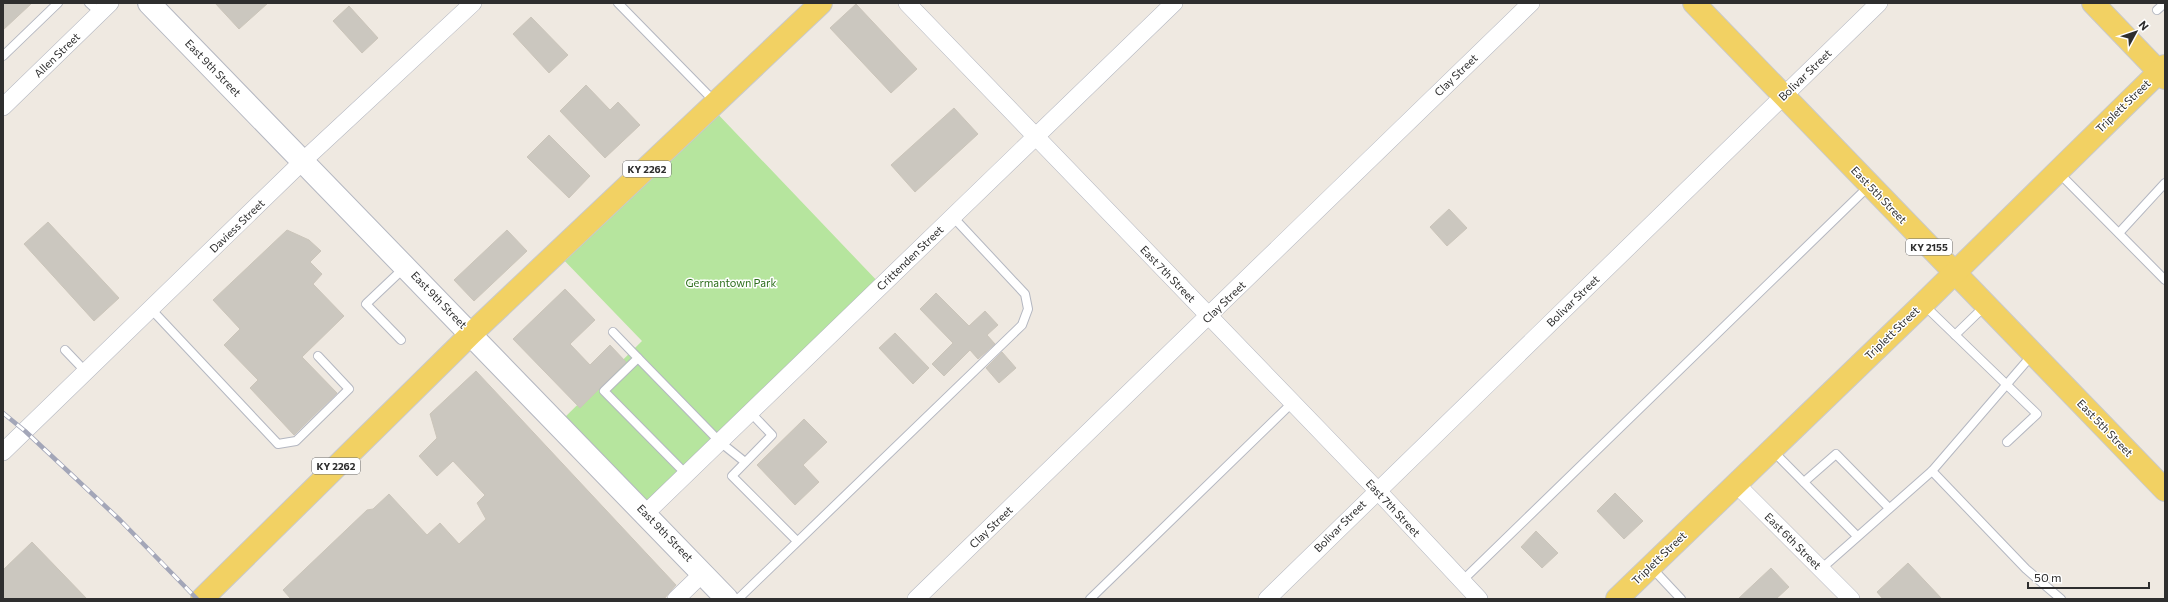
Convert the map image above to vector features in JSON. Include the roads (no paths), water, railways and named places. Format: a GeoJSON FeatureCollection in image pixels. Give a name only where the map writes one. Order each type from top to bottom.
{"type":"FeatureCollection","features":[{"type":"Feature","properties":{"kind":"main road","name":"KY 2262"},"geometry":{"type":"LineString","coordinates":[[207,597],[472,334],[821,3]]}},
{"type":"Feature","properties":{"kind":"main road","name":"East 5th Street"},"geometry":{"type":"LineString","coordinates":[[1694,3],[2165,490]]}},
{"type":"Feature","properties":{"kind":"main road"},"geometry":{"type":"LineString","coordinates":[[2093,3],[2163,72]]}},
{"type":"Feature","properties":{"kind":"main road","name":"Triplett Street"},"geometry":{"type":"LineString","coordinates":[[1617,599],[1923,304],[2057,171],[2163,72]]}},
{"type":"Feature","properties":{"kind":"street","name":"East 9th Street"},"geometry":{"type":"LineString","coordinates":[[149,3],[304,160],[646,513],[727,599]]}},
{"type":"Feature","properties":{"kind":"street","name":"East 7th Street"},"geometry":{"type":"LineString","coordinates":[[906,3],[1037,136],[1209,317],[1377,490],[1479,599]]}},
{"type":"Feature","properties":{"kind":"street","name":"Crittenden Street"},"geometry":{"type":"LineString","coordinates":[[646,513],[1174,3]]}},
{"type":"Feature","properties":{"kind":"street","name":"Clay Street"},"geometry":{"type":"LineString","coordinates":[[916,599],[1209,317],[1531,3]]}},
{"type":"Feature","properties":{"kind":"street","name":"Bolivar Street"},"geometry":{"type":"LineString","coordinates":[[1266,599],[1879,3]]}},
{"type":"Feature","properties":{"kind":"street","name":"Daviess Street"},"geometry":{"type":"LineString","coordinates":[[3,452],[304,160],[467,5]]}},
{"type":"Feature","properties":{"kind":"street","name":"Allen Street"},"geometry":{"type":"LineString","coordinates":[[3,107],[100,6]]}},
{"type":"Feature","properties":{"kind":"street","name":"East 6th Street"},"geometry":{"type":"LineString","coordinates":[[1736,484],[1851,599]]}},
{"type":"Feature","properties":{"kind":"street"},"geometry":{"type":"LineString","coordinates":[[676,599],[703,573]]}},
{"type":"Feature","properties":{"kind":"lane"},"geometry":{"type":"LineString","coordinates":[[3,56],[58,3]]}},
{"type":"Feature","properties":{"kind":"lane"},"geometry":{"type":"LineString","coordinates":[[618,3],[716,104]]}},
{"type":"Feature","properties":{"kind":"lane"},"geometry":{"type":"LineString","coordinates":[[2158,10],[2165,3]]}},
{"type":"Feature","properties":{"kind":"lane"},"geometry":{"type":"LineString","coordinates":[[2057,171],[2165,280]]}},
{"type":"Feature","properties":{"kind":"lane"},"geometry":{"type":"LineString","coordinates":[[2119,233],[2165,182]]}},
{"type":"Feature","properties":{"kind":"lane"},"geometry":{"type":"LineString","coordinates":[[1462,581],[1870,186]]}},
{"type":"Feature","properties":{"kind":"lane"},"geometry":{"type":"LineString","coordinates":[[738,599],[1022,325],[1028,309],[1025,294],[953,217]]}},
{"type":"Feature","properties":{"kind":"lane"},"geometry":{"type":"LineString","coordinates":[[401,340],[366,304],[406,266]]}},
{"type":"Feature","properties":{"kind":"lane"},"geometry":{"type":"LineString","coordinates":[[1923,304],[2037,414],[2006,442]]}},
{"type":"Feature","properties":{"kind":"lane"},"geometry":{"type":"LineString","coordinates":[[1955,335],[1986,305]]}},
{"type":"Feature","properties":{"kind":"lane"},"geometry":{"type":"LineString","coordinates":[[151,308],[278,444],[296,441],[348,389],[318,356]]}},
{"type":"Feature","properties":{"kind":"lane"},"geometry":{"type":"LineString","coordinates":[[613,332],[720,442],[745,462]]}},
{"type":"Feature","properties":{"kind":"lane"},"geometry":{"type":"LineString","coordinates":[[66,350],[86,372]]}},
{"type":"Feature","properties":{"kind":"lane"},"geometry":{"type":"LineString","coordinates":[[1821,569],[1932,471],[2006,383],[2033,354]]}},
{"type":"Feature","properties":{"kind":"lane"},"geometry":{"type":"LineString","coordinates":[[638,358],[604,391],[686,474]]}},
{"type":"Feature","properties":{"kind":"lane"},"geometry":{"type":"LineString","coordinates":[[1090,599],[1292,403]]}},
{"type":"Feature","properties":{"kind":"lane"},"geometry":{"type":"LineString","coordinates":[[750,412],[772,435],[732,476],[797,541]]}},
{"type":"Feature","properties":{"kind":"lane"},"geometry":{"type":"LineString","coordinates":[[1772,449],[1858,536]]}},
{"type":"Feature","properties":{"kind":"lane"},"geometry":{"type":"LineString","coordinates":[[1804,482],[1836,454],[1889,508]]}},
{"type":"Feature","properties":{"kind":"lane"},"geometry":{"type":"LineString","coordinates":[[1932,471],[2026,568],[2061,599]]}},
{"type":"Feature","properties":{"kind":"lane"},"geometry":{"type":"LineString","coordinates":[[1650,566],[1681,599]]}},
{"type":"Feature","properties":{"kind":"railway"},"geometry":{"type":"LineString","coordinates":[[3,413],[25,431],[120,520],[197,599]]}},
{"type":"Feature","properties":{"kind":"park label","name":"Germantown Park"},"geometry":{"type":"Point","coordinates":[731,283]}}]}
